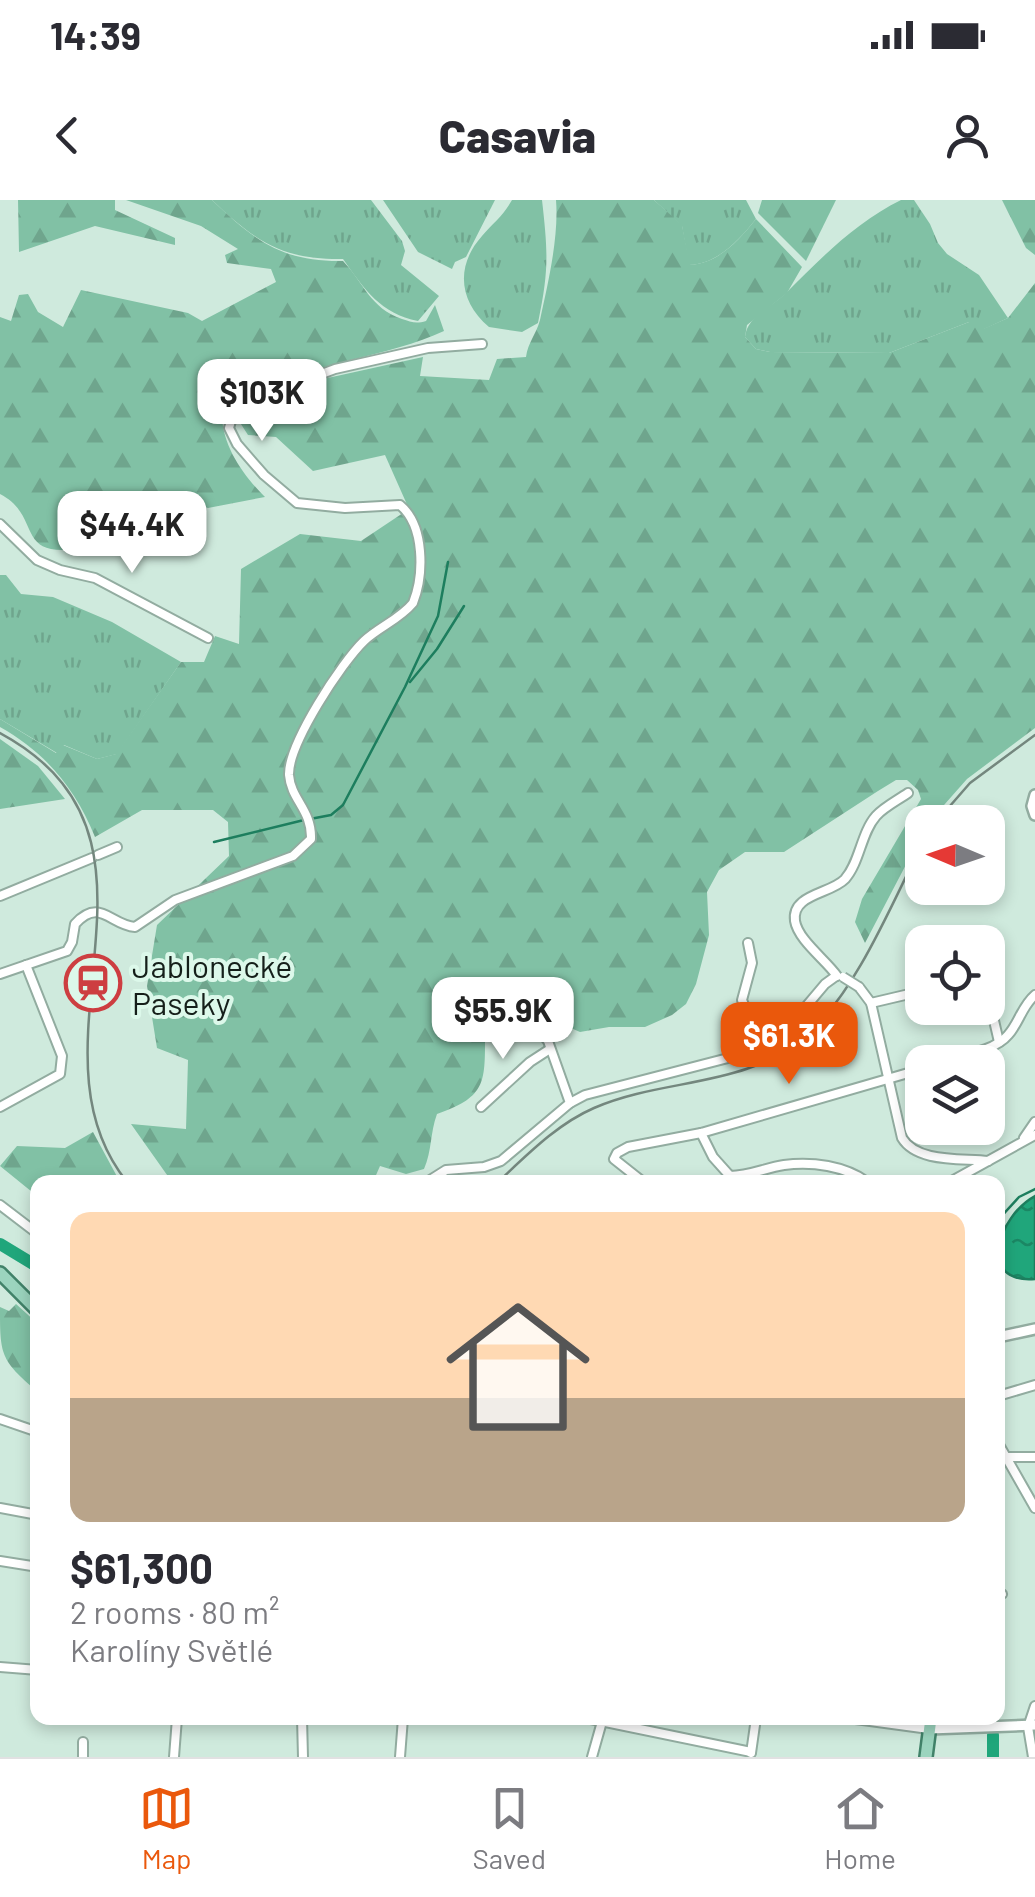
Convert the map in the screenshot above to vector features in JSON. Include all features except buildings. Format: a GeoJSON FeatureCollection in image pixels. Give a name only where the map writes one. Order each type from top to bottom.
{"type":"FeatureCollection","features":[{"type":"Feature","properties":{"kind":"main road"},"geometry":{"type":"LineString","coordinates":[[0,1273],[30,1302]]}},
{"type":"Feature","properties":{"kind":"main road"},"geometry":{"type":"LineString","coordinates":[[926,1757],[930,1725]]}},
{"type":"Feature","properties":{"kind":"street"},"geometry":{"type":"LineString","coordinates":[[0,974],[69,949],[76,924],[87,914],[106,914],[135,927],[175,900],[274,864],[302,849],[311,839],[312,822],[289,776],[291,757],[305,723],[361,644],[412,603],[419,561],[417,532],[409,513],[400,506],[345,508],[297,502],[264,475],[237,444],[228,428],[230,421],[247,402],[335,369],[414,350],[482,344]]}},
{"type":"Feature","properties":{"kind":"street"},"geometry":{"type":"LineString","coordinates":[[0,524],[37,560],[95,578],[208,638]]}},
{"type":"Feature","properties":{"kind":"street"},"geometry":{"type":"LineString","coordinates":[[908,793],[875,816],[847,877],[808,898],[796,908],[794,920],[799,931],[840,976],[859,987],[871,1004],[908,1148],[920,1154],[988,1160]]}},
{"type":"Feature","properties":{"kind":"street"},"geometry":{"type":"LineString","coordinates":[[1035,795],[1035,816]]}},
{"type":"Feature","properties":{"kind":"street"},"geometry":{"type":"LineString","coordinates":[[0,896],[117,847]]}},
{"type":"Feature","properties":{"kind":"street"},"geometry":{"type":"LineString","coordinates":[[748,943],[752,963],[742,1000],[760,1043]]}},
{"type":"Feature","properties":{"kind":"street"},"geometry":{"type":"LineString","coordinates":[[0,1107],[60,1074],[63,1067],[26,965]]}},
{"type":"Feature","properties":{"kind":"street"},"geometry":{"type":"LineString","coordinates":[[438,1175],[446,1170],[484,1167],[501,1161],[570,1103],[612,1086],[732,1057],[798,1016],[824,984],[840,976]]}},
{"type":"Feature","properties":{"kind":"street"},"geometry":{"type":"LineString","coordinates":[[990,1045],[1008,1036],[1035,995]]}},
{"type":"Feature","properties":{"kind":"street"},"geometry":{"type":"LineString","coordinates":[[871,1004],[905,996]]}},
{"type":"Feature","properties":{"kind":"street"},"geometry":{"type":"LineString","coordinates":[[530,1019],[550,1049],[570,1103]]}},
{"type":"Feature","properties":{"kind":"street"},"geometry":{"type":"LineString","coordinates":[[995,1025],[999,1042]]}},
{"type":"Feature","properties":{"kind":"street"},"geometry":{"type":"LineString","coordinates":[[482,1108],[530,1062],[550,1049]]}},
{"type":"Feature","properties":{"kind":"street"},"geometry":{"type":"LineString","coordinates":[[634,1175],[614,1160],[617,1153],[628,1147],[701,1133],[905,1075]]}},
{"type":"Feature","properties":{"kind":"street"},"geometry":{"type":"LineString","coordinates":[[1022,1142],[1035,1122]]}},
{"type":"Feature","properties":{"kind":"street"},"geometry":{"type":"LineString","coordinates":[[701,1133],[713,1157],[729,1175]]}},
{"type":"Feature","properties":{"kind":"street"},"geometry":{"type":"LineString","coordinates":[[962,1175],[1035,1135]]}},
{"type":"Feature","properties":{"kind":"street"},"geometry":{"type":"LineString","coordinates":[[750,1175],[785,1164],[838,1167],[854,1175]]}},
{"type":"Feature","properties":{"kind":"street"},"geometry":{"type":"LineString","coordinates":[[0,1206],[30,1228]]}},
{"type":"Feature","properties":{"kind":"street"},"geometry":{"type":"LineString","coordinates":[[1005,1336],[1035,1329]]}},
{"type":"Feature","properties":{"kind":"street"},"geometry":{"type":"LineString","coordinates":[[1005,1394],[1035,1385]]}},
{"type":"Feature","properties":{"kind":"street"},"geometry":{"type":"LineString","coordinates":[[0,1418],[30,1429]]}},
{"type":"Feature","properties":{"kind":"street"},"geometry":{"type":"LineString","coordinates":[[1035,1457],[1006,1457],[1035,1508]]}},
{"type":"Feature","properties":{"kind":"street"},"geometry":{"type":"LineString","coordinates":[[0,1508],[30,1514]]}},
{"type":"Feature","properties":{"kind":"street"},"geometry":{"type":"LineString","coordinates":[[0,1561],[30,1566]]}},
{"type":"Feature","properties":{"kind":"street"},"geometry":{"type":"LineString","coordinates":[[0,1667],[30,1669]]}},
{"type":"Feature","properties":{"kind":"street"},"geometry":{"type":"LineString","coordinates":[[1032,1757],[1035,1706]]}},
{"type":"Feature","properties":{"kind":"street"},"geometry":{"type":"LineString","coordinates":[[174,1757],[176,1725]]}},
{"type":"Feature","properties":{"kind":"street"},"geometry":{"type":"LineString","coordinates":[[302,1725],[303,1757]]}},
{"type":"Feature","properties":{"kind":"street"},"geometry":{"type":"LineString","coordinates":[[400,1757],[402,1725]]}},
{"type":"Feature","properties":{"kind":"street"},"geometry":{"type":"LineString","coordinates":[[592,1757],[600,1725]]}},
{"type":"Feature","properties":{"kind":"street"},"geometry":{"type":"LineString","coordinates":[[627,1725],[751,1755],[755,1725]]}},
{"type":"Feature","properties":{"kind":"street"},"geometry":{"type":"LineString","coordinates":[[998,1725],[1032,1726]]}},
{"type":"Feature","properties":{"kind":"street"},"geometry":{"type":"LineString","coordinates":[[83,1742],[83,1757]]}},
{"type":"Feature","properties":{"kind":"green space"},"geometry":{"type":"Polygon","coordinates":[[[18,200],[115,200],[115,210],[175,238],[175,245],[95,226],[19,252],[18,200]]]}},
{"type":"Feature","properties":{"kind":"green space"},"geometry":{"type":"Polygon","coordinates":[[[126,200],[212,200],[270,246],[303,258],[343,261],[375,302],[391,314],[422,322],[435,305],[444,331],[269,386],[222,416],[226,439],[236,460],[265,497],[208,508],[154,492],[116,499],[64,550],[50,549],[34,538],[20,511],[0,494],[0,317],[11,321],[19,295],[28,294],[38,312],[63,327],[81,290],[188,313],[202,321],[276,282],[271,269],[227,263],[225,255],[238,249],[201,226],[126,200]]]}},
{"type":"Feature","properties":{"kind":"green space"},"geometry":{"type":"Polygon","coordinates":[[[212,200],[371,200],[402,241],[405,251],[401,265],[439,296],[418,321],[405,318],[374,299],[343,259],[286,252],[256,237],[212,200]]]}},
{"type":"Feature","properties":{"kind":"green space"},"geometry":{"type":"Polygon","coordinates":[[[383,200],[495,200],[466,257],[455,262],[452,269],[418,252],[383,200]]]}},
{"type":"Feature","properties":{"kind":"green space"},"geometry":{"type":"Polygon","coordinates":[[[512,200],[542,200],[545,234],[546,275],[538,323],[522,332],[489,327],[471,306],[464,283],[473,247],[512,200]]]}},
{"type":"Feature","properties":{"kind":"green space"},"geometry":{"type":"Polygon","coordinates":[[[556,200],[654,200],[682,225],[690,265],[719,255],[756,219],[802,267],[787,293],[747,325],[745,337],[756,349],[889,353],[969,322],[978,322],[983,329],[1008,318],[1035,283],[1035,728],[967,779],[944,805],[917,805],[921,799],[918,790],[907,780],[896,780],[784,852],[745,852],[719,870],[707,892],[709,935],[696,984],[686,1004],[672,1015],[645,1027],[580,1032],[534,1012],[511,1017],[485,1033],[480,1086],[466,1101],[437,1114],[424,1169],[406,1174],[380,1166],[376,1175],[167,1175],[131,1124],[186,1129],[188,1060],[157,1048],[147,986],[157,925],[229,856],[228,822],[213,810],[142,810],[95,837],[57,773],[31,748],[0,727],[0,719],[56,753],[63,745],[97,759],[116,754],[181,662],[204,662],[215,636],[239,644],[241,569],[300,534],[361,541],[409,509],[385,455],[313,471],[276,437],[248,435],[239,421],[241,411],[323,379],[423,357],[420,376],[489,380],[497,359],[526,357],[540,320],[549,276],[556,200]]]}},
{"type":"Feature","properties":{"kind":"green space"},"geometry":{"type":"Polygon","coordinates":[[[654,200],[746,200],[756,219],[718,256],[689,265],[682,226],[654,200]]]}},
{"type":"Feature","properties":{"kind":"green space"},"geometry":{"type":"Polygon","coordinates":[[[762,200],[836,200],[806,261],[758,213],[762,200]]]}},
{"type":"Feature","properties":{"kind":"green space"},"geometry":{"type":"Polygon","coordinates":[[[901,200],[914,200],[938,243],[947,254],[979,275],[1008,318],[982,330],[969,322],[889,353],[756,349],[745,337],[750,323],[854,230],[901,200]]]}},
{"type":"Feature","properties":{"kind":"green space"},"geometry":{"type":"Polygon","coordinates":[[[1002,200],[1035,200],[1035,255],[1026,248],[1002,200]]]}},
{"type":"Feature","properties":{"kind":"green space"},"geometry":{"type":"Polygon","coordinates":[[[0,575],[6,575],[21,594],[53,597],[112,622],[181,662],[117,754],[97,759],[64,745],[57,753],[0,719],[0,575]]]}},
{"type":"Feature","properties":{"kind":"green space"},"geometry":{"type":"Polygon","coordinates":[[[0,739],[38,766],[65,799],[0,809],[0,739]]]}},
{"type":"Feature","properties":{"kind":"green space"},"geometry":{"type":"Polygon","coordinates":[[[905,826],[905,867],[865,943],[855,922],[862,899],[905,826]]]}},
{"type":"Feature","properties":{"kind":"green space"},"geometry":{"type":"Polygon","coordinates":[[[93,1132],[116,1175],[30,1175],[30,1190],[0,1166],[17,1146],[65,1148],[93,1132]]]}},
{"type":"Feature","properties":{"kind":"green space"},"geometry":{"type":"Polygon","coordinates":[[[16,1304],[30,1317],[30,1384],[9,1363],[2,1346],[0,1307],[9,1311],[16,1304]]]}},
{"type":"Feature","properties":{"kind":"water"},"geometry":{"type":"Polygon","coordinates":[[[1035,1196],[1035,1279],[1017,1278],[1005,1271],[1005,1228],[1035,1196]]]}},
{"type":"Feature","properties":{"kind":"waterway"},"geometry":{"type":"LineString","coordinates":[[310,819],[331,815],[343,805],[438,616],[448,562]]}},
{"type":"Feature","properties":{"kind":"waterway"},"geometry":{"type":"LineString","coordinates":[[410,682],[464,606]]}},
{"type":"Feature","properties":{"kind":"waterway"},"geometry":{"type":"LineString","coordinates":[[214,842],[304,820]]}},
{"type":"Feature","properties":{"kind":"waterway"},"geometry":{"type":"LineString","coordinates":[[1005,1212],[1019,1197],[1035,1189]]}},
{"type":"Feature","properties":{"kind":"waterway"},"geometry":{"type":"LineString","coordinates":[[0,1244],[30,1262]]}},
{"type":"Feature","properties":{"kind":"waterway"},"geometry":{"type":"LineString","coordinates":[[993,1735],[993,1757]]}},
{"type":"Feature","properties":{"kind":"railway"},"geometry":{"type":"LineString","coordinates":[[0,733],[57,777],[87,828],[97,885],[88,1069],[98,1127],[123,1175]]}},
{"type":"Feature","properties":{"kind":"railway"},"geometry":{"type":"LineString","coordinates":[[951,805],[970,783],[1035,735]]}},
{"type":"Feature","properties":{"kind":"railway"},"geometry":{"type":"LineString","coordinates":[[505,1175],[555,1131],[594,1108],[621,1098],[732,1073],[784,1052],[808,1034],[842,994],[905,879]]}},
{"type":"Feature","properties":{"kind":"place","name":"Jablonecké Paseky"},"geometry":{"type":"Point","coordinates":[93,983]}}]}
